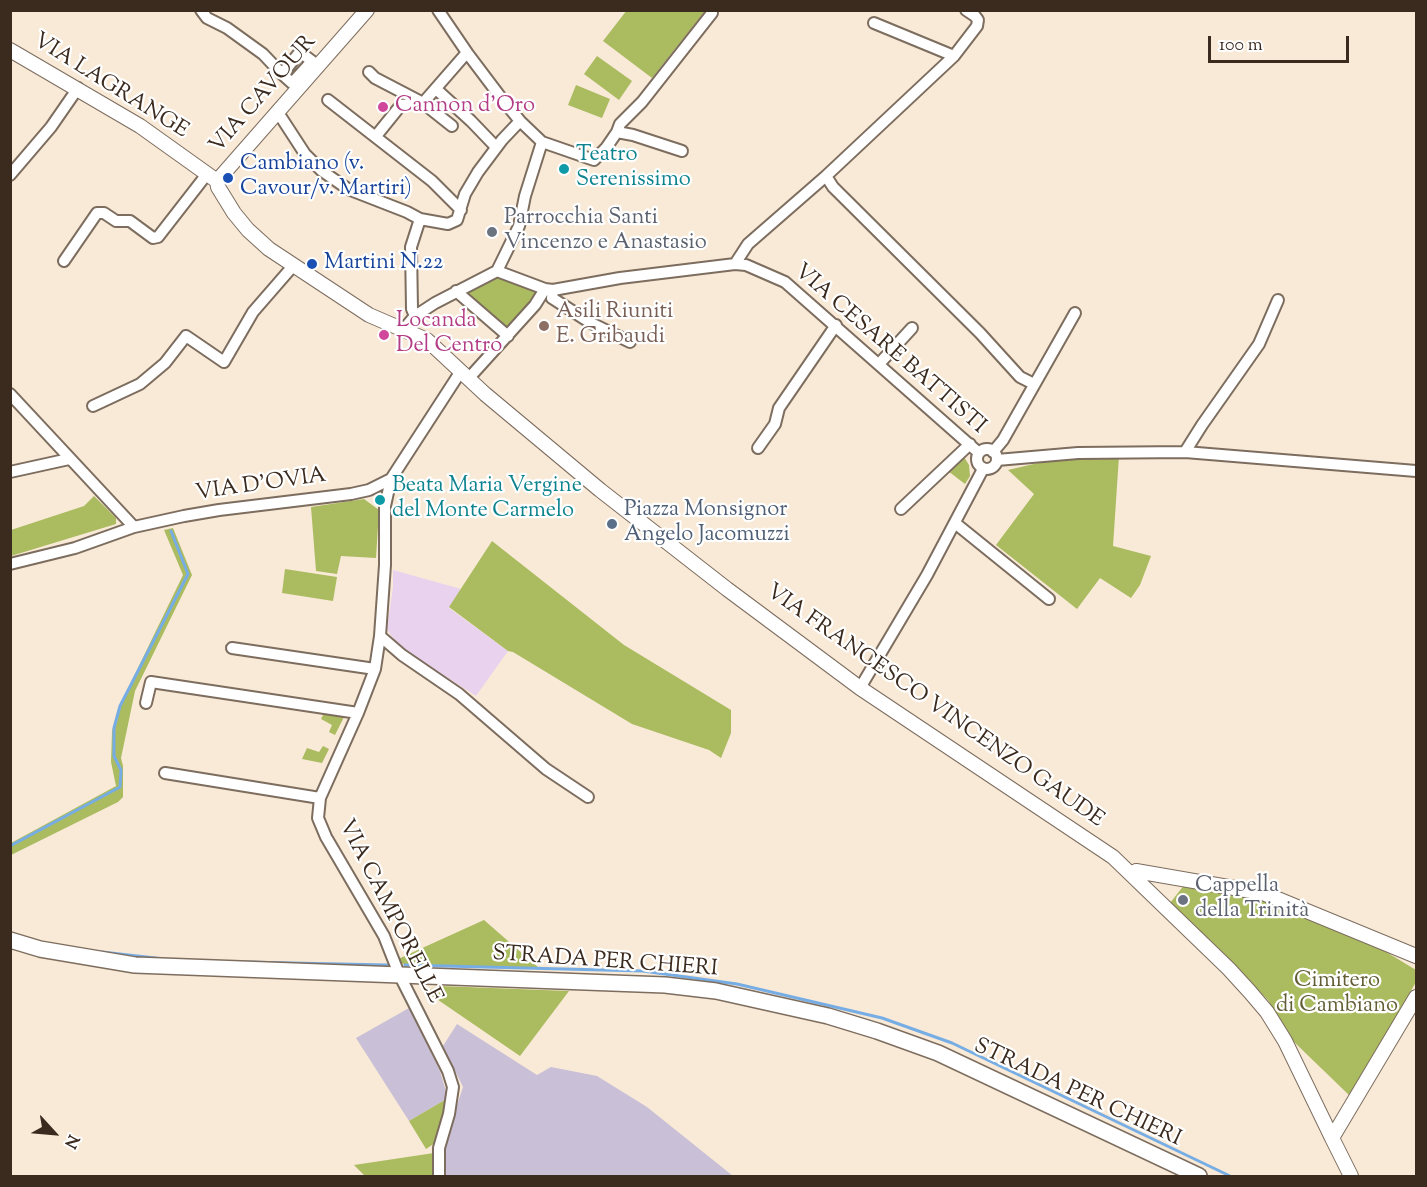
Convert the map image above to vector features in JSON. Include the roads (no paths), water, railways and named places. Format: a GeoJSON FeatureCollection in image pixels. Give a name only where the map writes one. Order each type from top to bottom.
{"type":"FeatureCollection","features":[{"type":"Feature","properties":{"kind":"main road","name":"STRADA PER CHIERI"},"geometry":{"type":"LineString","coordinates":[[10,940],[40,949],[135,965],[665,985],[716,991],[828,1016],[938,1053],[1199,1176]]}},
{"type":"Feature","properties":{"kind":"street"},"geometry":{"type":"LineString","coordinates":[[201,10],[207,18],[227,28],[263,54],[294,86]]}},
{"type":"Feature","properties":{"kind":"street","name":"VIA CAVOUR"},"geometry":{"type":"LineString","coordinates":[[212,178],[241,156],[294,86],[367,10]]}},
{"type":"Feature","properties":{"kind":"street"},"geometry":{"type":"LineString","coordinates":[[438,10],[468,54],[520,121],[542,142],[594,160],[606,148],[620,124],[642,102],[712,12]]}},
{"type":"Feature","properties":{"kind":"street"},"geometry":{"type":"LineString","coordinates":[[735,264],[748,244],[826,176],[954,56],[978,20],[966,10]]}},
{"type":"Feature","properties":{"kind":"street"},"geometry":{"type":"LineString","coordinates":[[874,23],[954,56]]}},
{"type":"Feature","properties":{"kind":"street","name":"VIA LAGRANGE"},"geometry":{"type":"LineString","coordinates":[[10,50],[140,126],[212,178]]}},
{"type":"Feature","properties":{"kind":"street"},"geometry":{"type":"LineString","coordinates":[[282,74],[300,52],[315,63]]}},
{"type":"Feature","properties":{"kind":"street"},"geometry":{"type":"LineString","coordinates":[[376,136],[401,105],[423,103],[468,54]]}},
{"type":"Feature","properties":{"kind":"street"},"geometry":{"type":"LineString","coordinates":[[369,72],[375,78],[423,103],[452,126]]}},
{"type":"Feature","properties":{"kind":"street"},"geometry":{"type":"LineString","coordinates":[[10,175],[51,127],[78,88]]}},
{"type":"Feature","properties":{"kind":"street"},"geometry":{"type":"LineString","coordinates":[[436,89],[496,147]]}},
{"type":"Feature","properties":{"kind":"street"},"geometry":{"type":"LineString","coordinates":[[328,100],[432,181],[461,210]]}},
{"type":"Feature","properties":{"kind":"street"},"geometry":{"type":"LineString","coordinates":[[277,111],[305,154],[322,171],[348,189],[420,219],[448,224],[457,220],[465,194],[477,172],[520,121]]}},
{"type":"Feature","properties":{"kind":"street"},"geometry":{"type":"LineString","coordinates":[[617,132],[682,151]]}},
{"type":"Feature","properties":{"kind":"street"},"geometry":{"type":"LineString","coordinates":[[403,330],[415,316],[456,291],[497,271],[519,225],[525,196],[542,142]]}},
{"type":"Feature","properties":{"kind":"street"},"geometry":{"type":"LineString","coordinates":[[826,176],[833,187],[980,333],[1020,377],[1034,384]]}},
{"type":"Feature","properties":{"kind":"street"},"geometry":{"type":"LineString","coordinates":[[64,261],[98,213],[104,213],[116,221],[130,221],[153,238],[158,237],[212,178]]}},
{"type":"Feature","properties":{"kind":"street","name":"VIA FRANCESCO VINCENZO GAUDE"},"geometry":{"type":"LineString","coordinates":[[212,178],[248,230],[269,249],[369,315],[427,340],[523,426],[652,532],[860,688],[1113,856],[1229,969],[1261,1005],[1285,1041],[1351,1176]]}},
{"type":"Feature","properties":{"kind":"street"},"geometry":{"type":"LineString","coordinates":[[415,316],[412,309],[411,248],[420,219]]}},
{"type":"Feature","properties":{"kind":"street","name":"VIA CESARE BATTISTI"},"geometry":{"type":"LineString","coordinates":[[549,289],[735,264],[762,270],[785,282],[980,453]]}},
{"type":"Feature","properties":{"kind":"street"},"geometry":{"type":"LineString","coordinates":[[93,406],[140,384],[165,363],[186,336],[224,362],[253,312],[293,266]]}},
{"type":"Feature","properties":{"kind":"street"},"geometry":{"type":"LineString","coordinates":[[497,271],[549,289]]}},
{"type":"Feature","properties":{"kind":"street"},"geometry":{"type":"LineString","coordinates":[[391,479],[465,375],[508,336],[549,289]]}},
{"type":"Feature","properties":{"kind":"street"},"geometry":{"type":"LineString","coordinates":[[549,289],[552,298],[591,323],[630,342]]}},
{"type":"Feature","properties":{"kind":"street"},"geometry":{"type":"LineString","coordinates":[[456,291],[508,336]]}},
{"type":"Feature","properties":{"kind":"street"},"geometry":{"type":"LineString","coordinates":[[1185,452],[1259,344],[1278,300]]}},
{"type":"Feature","properties":{"kind":"street"},"geometry":{"type":"LineString","coordinates":[[983,469],[991,469],[1003,440],[1075,313]]}},
{"type":"Feature","properties":{"kind":"street"},"geometry":{"type":"LineString","coordinates":[[758,448],[775,424],[779,408],[836,325]]}},
{"type":"Feature","properties":{"kind":"street"},"geometry":{"type":"LineString","coordinates":[[879,364],[912,328]]}},
{"type":"Feature","properties":{"kind":"street"},"geometry":{"type":"LineString","coordinates":[[10,394],[134,527]]}},
{"type":"Feature","properties":{"kind":"street"},"geometry":{"type":"LineString","coordinates":[[901,509],[970,444]]}},
{"type":"Feature","properties":{"kind":"street"},"geometry":{"type":"LineString","coordinates":[[983,469],[978,463],[980,453],[985,449],[995,456],[1185,452],[1416,471]]}},
{"type":"Feature","properties":{"kind":"street"},"geometry":{"type":"LineString","coordinates":[[10,472],[69,459]]}},
{"type":"Feature","properties":{"kind":"street"},"geometry":{"type":"LineString","coordinates":[[860,688],[927,574],[983,469]]}},
{"type":"Feature","properties":{"kind":"street","name":"VIA D'OVIA"},"geometry":{"type":"LineString","coordinates":[[10,564],[75,548],[134,527],[219,510],[351,494],[369,490],[391,479]]}},
{"type":"Feature","properties":{"kind":"street","name":"VIA CAMPORELLE"},"geometry":{"type":"LineString","coordinates":[[391,479],[385,506],[385,565],[380,636],[375,669],[320,798],[318,818],[326,837],[384,936],[399,974],[448,1071],[453,1087],[439,1148],[439,1176]]}},
{"type":"Feature","properties":{"kind":"street"},"geometry":{"type":"LineString","coordinates":[[954,523],[1049,599]]}},
{"type":"Feature","properties":{"kind":"street"},"geometry":{"type":"LineString","coordinates":[[380,636],[402,656],[459,694],[546,769],[588,797]]}},
{"type":"Feature","properties":{"kind":"street"},"geometry":{"type":"LineString","coordinates":[[232,648],[375,669]]}},
{"type":"Feature","properties":{"kind":"street"},"geometry":{"type":"LineString","coordinates":[[146,703],[151,682],[358,713]]}},
{"type":"Feature","properties":{"kind":"street"},"geometry":{"type":"LineString","coordinates":[[165,773],[320,798]]}},
{"type":"Feature","properties":{"kind":"street"},"geometry":{"type":"LineString","coordinates":[[1131,874],[1136,871],[1263,893],[1416,956]]}},
{"type":"Feature","properties":{"kind":"street"},"geometry":{"type":"LineString","coordinates":[[1332,1138],[1416,997]]}},
{"type":"Feature","properties":{"kind":"waterway"},"geometry":{"type":"LineString","coordinates":[[10,846],[120,787],[121,770],[114,756],[114,728],[120,706],[188,574],[171,531]]}},
{"type":"Feature","properties":{"kind":"waterway"},"geometry":{"type":"LineString","coordinates":[[102,952],[164,959]]}},
{"type":"Feature","properties":{"kind":"waterway"},"geometry":{"type":"LineString","coordinates":[[245,962],[387,965]]}},
{"type":"Feature","properties":{"kind":"waterway"},"geometry":{"type":"LineString","coordinates":[[405,965],[643,971],[737,984],[882,1018],[952,1043],[1230,1176]]}},
{"type":"Feature","properties":{"kind":"place","name":"Cannon d'Oro"},"geometry":{"type":"Point","coordinates":[383,107]}},
{"type":"Feature","properties":{"kind":"place","name":"Teatro Serenissimo"},"geometry":{"type":"Point","coordinates":[564,169]}},
{"type":"Feature","properties":{"kind":"place","name":"Cambiano (v. Cavour/v. Martiri)"},"geometry":{"type":"Point","coordinates":[228,178]}},
{"type":"Feature","properties":{"kind":"place","name":"Parrocchia Santi Vincenzo e Anastasio"},"geometry":{"type":"Point","coordinates":[492,232]}},
{"type":"Feature","properties":{"kind":"place","name":"Martini N.22"},"geometry":{"type":"Point","coordinates":[312,264]}},
{"type":"Feature","properties":{"kind":"place","name":"Asili Riuniti E. Gribaudi"},"geometry":{"type":"Point","coordinates":[544,326]}},
{"type":"Feature","properties":{"kind":"place","name":"Locanda Del Centro"},"geometry":{"type":"Point","coordinates":[384,335]}},
{"type":"Feature","properties":{"kind":"place","name":"Beata Maria Vergine del Monte Carmelo"},"geometry":{"type":"Point","coordinates":[380,500]}},
{"type":"Feature","properties":{"kind":"place","name":"Piazza Monsignor Angelo Jacomuzzi"},"geometry":{"type":"Point","coordinates":[612,524]}},
{"type":"Feature","properties":{"kind":"place","name":"Cappella della Trinità"},"geometry":{"type":"Point","coordinates":[1183,900]}},
{"type":"Feature","properties":{"kind":"park label","name":"Cimitero di Cambiano"},"geometry":{"type":"Point","coordinates":[1337,994]}}]}
